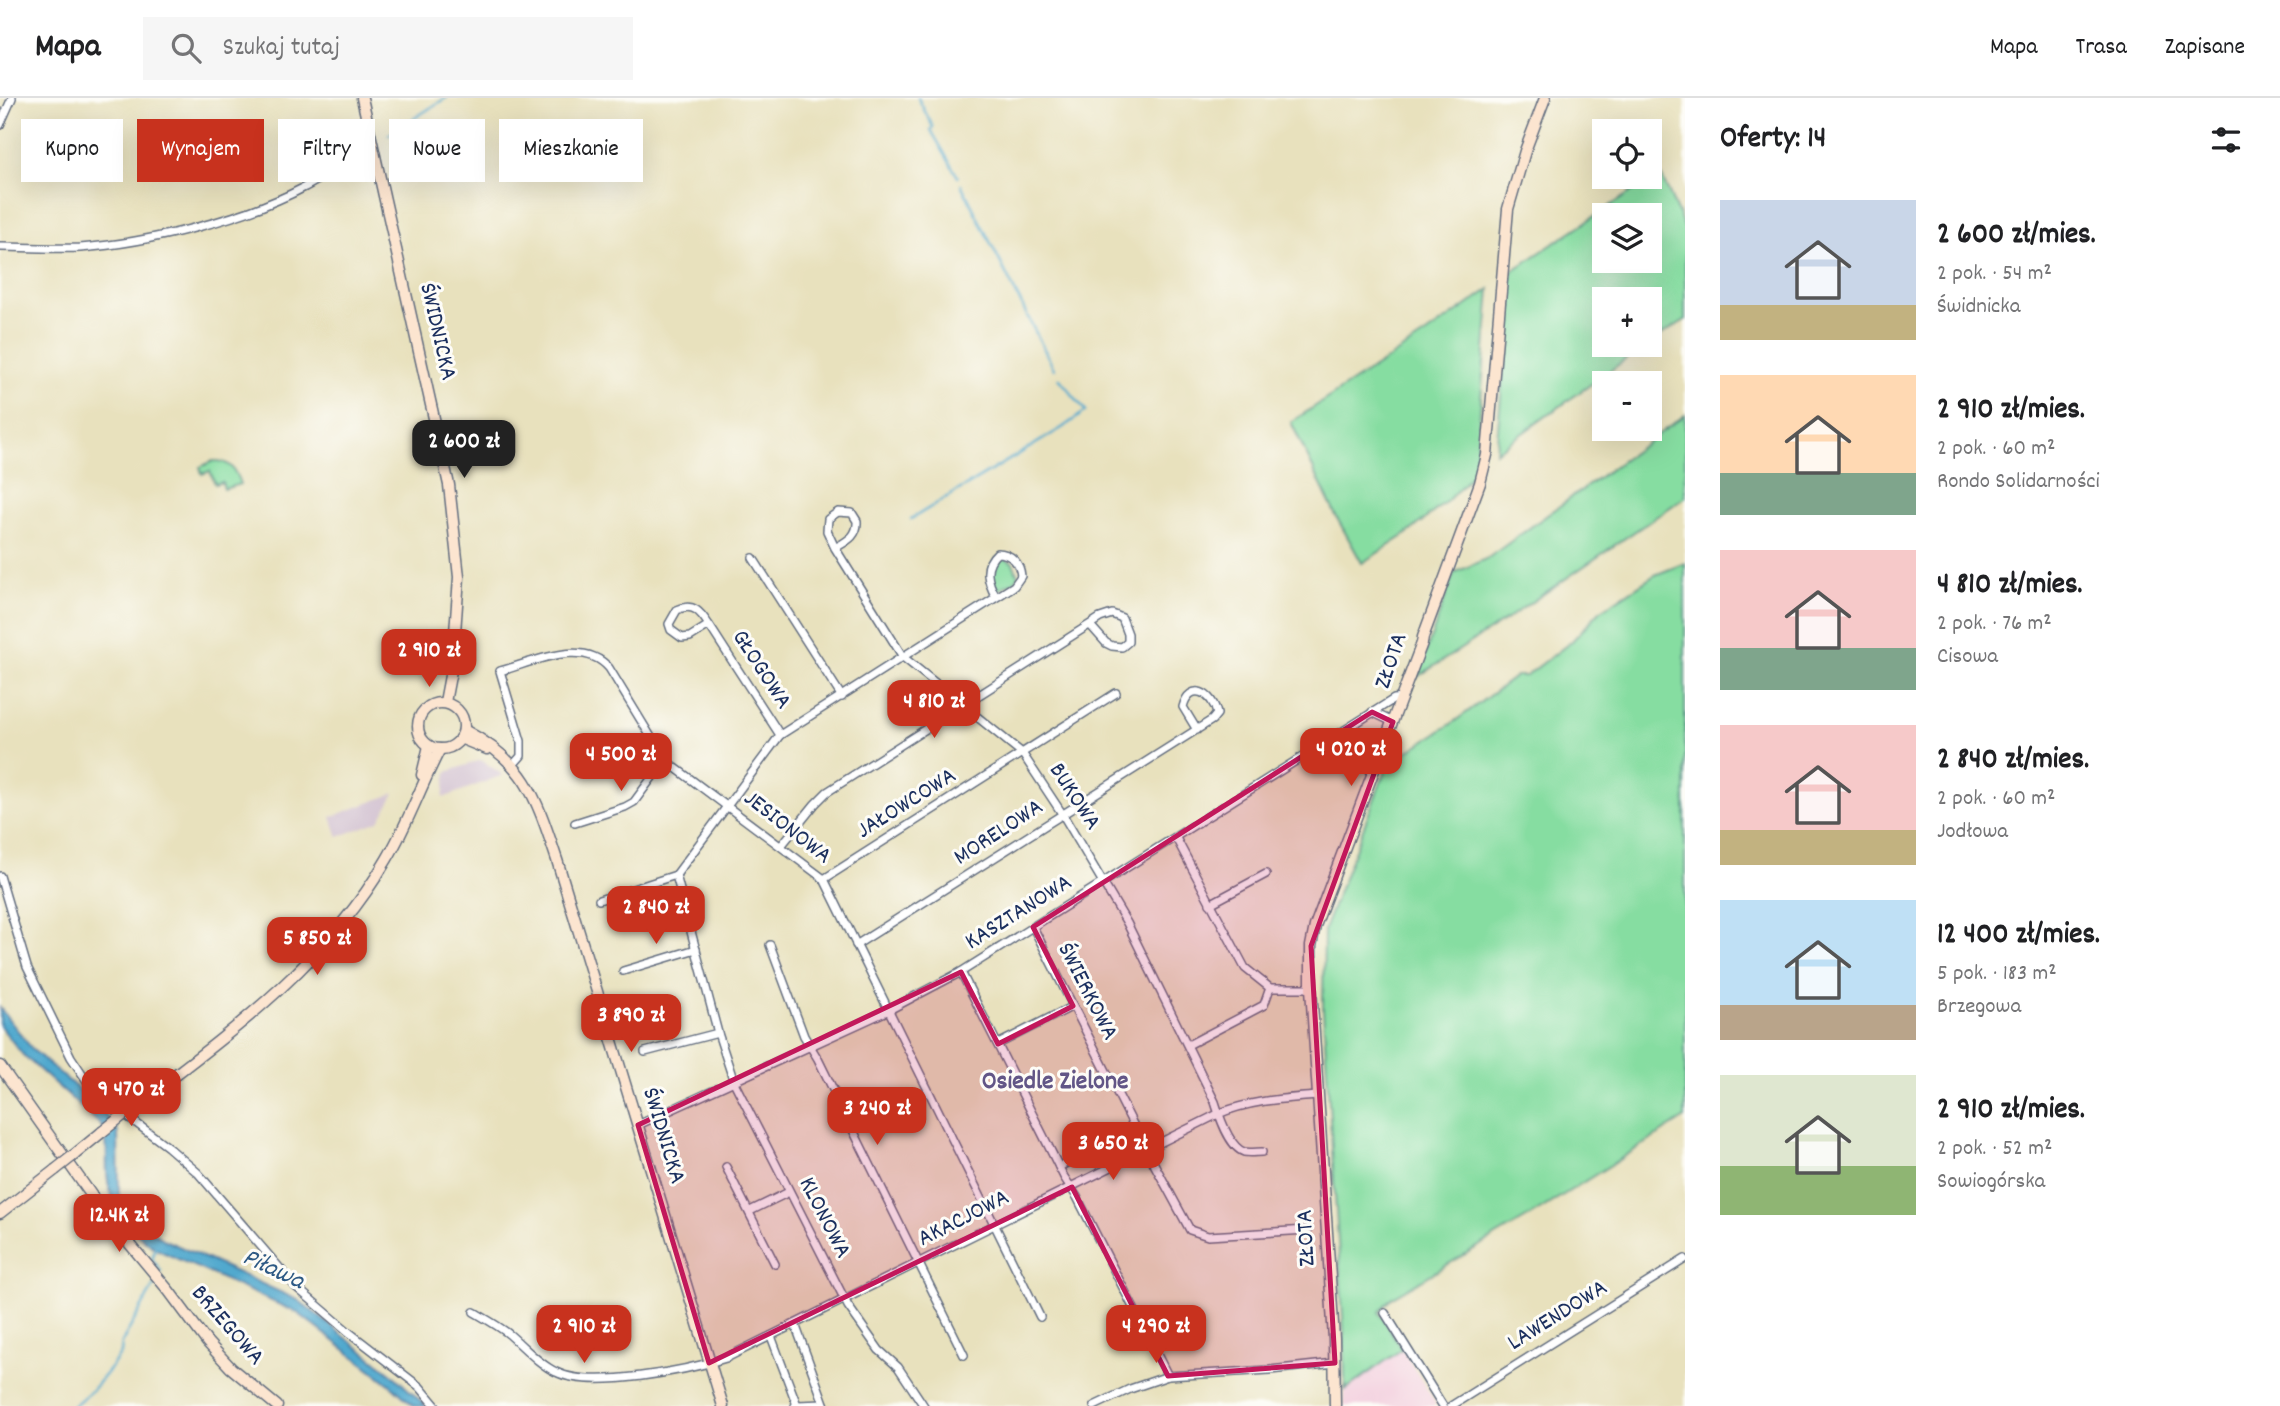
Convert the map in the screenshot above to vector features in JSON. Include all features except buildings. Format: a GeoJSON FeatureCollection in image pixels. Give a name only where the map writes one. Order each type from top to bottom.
{"type":"FeatureCollection","features":[{"type":"Feature","properties":{"kind":"street"},"geometry":{"type":"LineString","coordinates":[[0,125],[12,98]]}},
{"type":"Feature","properties":{"kind":"street","name":"ŚWIDNICKA"},"geometry":{"type":"LineString","coordinates":[[362,98],[367,119]]}},
{"type":"Feature","properties":{"kind":"street","name":"ZŁOTA"},"geometry":{"type":"LineString","coordinates":[[1335,1406],[1335,1363],[1317,1096],[1311,946],[1315,926],[1476,497],[1484,468],[1508,209],[1525,151],[1545,98]]}},
{"type":"Feature","properties":{"kind":"street","name":"ŚWIDNICKA"},"geometry":{"type":"LineString","coordinates":[[375,156],[449,485],[459,577],[449,704]]}},
{"type":"Feature","properties":{"kind":"street"},"geometry":{"type":"LineString","coordinates":[[0,247],[79,248],[135,241],[194,227],[266,205],[313,182]]}},
{"type":"Feature","properties":{"kind":"street","name":"BUKOWA"},"geometry":{"type":"LineString","coordinates":[[835,548],[851,539],[856,532],[858,521],[852,513],[838,512],[828,519],[827,531],[835,548],[903,657],[1022,753],[1063,815],[1127,923],[1188,1045],[1220,1122],[1236,1147],[1243,1152],[1262,1152]]}},
{"type":"Feature","properties":{"kind":"street"},"geometry":{"type":"LineString","coordinates":[[599,900],[676,876],[780,735],[1014,586],[1021,576],[1017,562],[1004,553],[993,556],[987,567],[996,597]]}},
{"type":"Feature","properties":{"kind":"street"},"geometry":{"type":"LineString","coordinates":[[753,558],[842,696]]}},
{"type":"Feature","properties":{"kind":"street","name":"GŁOGOWA"},"geometry":{"type":"LineString","coordinates":[[709,625],[682,639],[671,630],[669,624],[677,610],[690,607],[698,609],[709,625],[780,735]]}},
{"type":"Feature","properties":{"kind":"street"},"geometry":{"type":"LineString","coordinates":[[781,846],[814,804],[827,792],[963,705],[1090,625],[1106,615],[1118,615],[1125,622],[1128,642],[1122,647],[1112,646],[1090,625]]}},
{"type":"Feature","properties":{"kind":"street","name":"JESIONOWA"},"geometry":{"type":"LineString","coordinates":[[513,765],[521,756],[522,741],[500,671],[564,654],[593,655],[609,668],[665,760],[824,879],[1040,1317]]}},
{"type":"Feature","properties":{"kind":"street","name":"MORELOWA"},"geometry":{"type":"LineString","coordinates":[[856,945],[1063,815],[1197,730],[1212,720],[1217,714],[1211,700],[1198,691],[1185,699],[1182,707],[1197,730]]}},
{"type":"Feature","properties":{"kind":"street","name":"JAŁOWCOWA"},"geometry":{"type":"LineString","coordinates":[[824,879],[1116,694]]}},
{"type":"Feature","properties":{"kind":"street","name":"KASZTANOWA"},"geometry":{"type":"LineString","coordinates":[[638,1125],[887,1011],[961,972],[1372,712],[1394,699],[1401,698]]}},
{"type":"Feature","properties":{"kind":"street"},"geometry":{"type":"LineString","coordinates":[[449,704],[461,713],[462,734],[448,748],[429,746],[419,735],[419,715],[430,705],[449,704]]}},
{"type":"Feature","properties":{"kind":"street"},"geometry":{"type":"LineString","coordinates":[[1372,712],[1393,722]]}},
{"type":"Feature","properties":{"kind":"street","name":"ŚWIDNICKA"},"geometry":{"type":"LineString","coordinates":[[462,734],[501,754],[513,765],[526,781],[541,811],[723,1406]]}},
{"type":"Feature","properties":{"kind":"street"},"geometry":{"type":"LineString","coordinates":[[418,793],[429,746]]}},
{"type":"Feature","properties":{"kind":"street"},"geometry":{"type":"LineString","coordinates":[[0,1213],[249,1017],[305,967],[372,883],[405,827],[440,749]]}},
{"type":"Feature","properties":{"kind":"street"},"geometry":{"type":"LineString","coordinates":[[575,824],[634,802],[665,760]]}},
{"type":"Feature","properties":{"kind":"street"},"geometry":{"type":"LineString","coordinates":[[1176,838],[1245,968],[1270,988],[1311,988]]}},
{"type":"Feature","properties":{"kind":"street"},"geometry":{"type":"LineString","coordinates":[[1210,904],[1266,874]]}},
{"type":"Feature","properties":{"kind":"street"},"geometry":{"type":"LineString","coordinates":[[0,876],[27,967],[71,1058],[89,1084],[111,1105],[198,1173],[296,1287],[350,1334],[420,1387],[436,1406]]}},
{"type":"Feature","properties":{"kind":"street","name":"KLONOWA"},"geometry":{"type":"LineString","coordinates":[[676,876],[718,1033],[734,1082],[845,1300],[879,1350],[898,1367],[924,1406]]}},
{"type":"Feature","properties":{"kind":"street","name":"ŚWIERKOWA"},"geometry":{"type":"LineString","coordinates":[[1032,927],[1134,1128],[1190,1230],[1208,1236],[1307,1230]]}},
{"type":"Feature","properties":{"kind":"street"},"geometry":{"type":"LineString","coordinates":[[770,945],[810,1046],[964,1355]]}},
{"type":"Feature","properties":{"kind":"street"},"geometry":{"type":"LineString","coordinates":[[623,971],[696,949]]}},
{"type":"Feature","properties":{"kind":"street"},"geometry":{"type":"LineString","coordinates":[[961,972],[1168,1377]]}},
{"type":"Feature","properties":{"kind":"street"},"geometry":{"type":"LineString","coordinates":[[1188,1045],[1264,1005],[1270,988]]}},
{"type":"Feature","properties":{"kind":"street"},"geometry":{"type":"LineString","coordinates":[[998,1044],[1073,1006]]}},
{"type":"Feature","properties":{"kind":"street"},"geometry":{"type":"LineString","coordinates":[[645,1052],[718,1033]]}},
{"type":"Feature","properties":{"kind":"street","name":"BRZEGOWA"},"geometry":{"type":"LineString","coordinates":[[0,1066],[98,1205],[169,1290],[207,1342],[231,1368],[278,1406]]}},
{"type":"Feature","properties":{"kind":"street","name":"AKACJOWA"},"geometry":{"type":"LineString","coordinates":[[474,1312],[504,1330],[543,1364],[566,1377],[582,1380],[629,1376],[709,1363],[726,1358],[845,1300],[1236,1106],[1263,1100],[1317,1096]]}},
{"type":"Feature","properties":{"kind":"street"},"geometry":{"type":"LineString","coordinates":[[1059,1167],[1134,1128]]}},
{"type":"Feature","properties":{"kind":"street"},"geometry":{"type":"LineString","coordinates":[[726,1167],[775,1264]]}},
{"type":"Feature","properties":{"kind":"street"},"geometry":{"type":"LineString","coordinates":[[750,1211],[789,1192]]}},
{"type":"Feature","properties":{"kind":"street","name":"LAWENDOWA"},"geometry":{"type":"LineString","coordinates":[[1451,1406],[1685,1259]]}},
{"type":"Feature","properties":{"kind":"street"},"geometry":{"type":"LineString","coordinates":[[1385,1313],[1443,1406]]}},
{"type":"Feature","properties":{"kind":"street"},"geometry":{"type":"LineString","coordinates":[[771,1336],[796,1405],[825,1405],[795,1324]]}},
{"type":"Feature","properties":{"kind":"street"},"geometry":{"type":"LineString","coordinates":[[1094,1406],[1130,1389],[1168,1377],[1335,1363]]}},
{"type":"Feature","properties":{"kind":"highlighted area"},"geometry":{"type":"Polygon","coordinates":[[[1372,712],[1393,722],[1311,946],[1335,1363],[1168,1376],[1072,1187],[709,1363],[638,1125],[961,972],[998,1044],[1073,1006],[1033,927],[1372,712]]]}},
{"type":"Feature","properties":{"kind":"shaded area"},"geometry":{"type":"Polygon","coordinates":[[[481,760],[503,775],[443,798],[447,772],[481,760]]]}},
{"type":"Feature","properties":{"kind":"shaded area"},"geometry":{"type":"Polygon","coordinates":[[[395,793],[379,821],[338,837],[331,817],[395,793]]]}},
{"type":"Feature","properties":{"kind":"shaded area"},"geometry":{"type":"Polygon","coordinates":[[[1402,1349],[1436,1404],[1344,1406],[1345,1390],[1402,1349]]]}},
{"type":"Feature","properties":{"kind":"green space"},"geometry":{"type":"Polygon","coordinates":[[[1662,177],[1685,229],[1685,320],[1662,334],[1662,287],[1592,287],[1592,357],[1629,357],[1610,371],[1592,371],[1592,384],[1496,452],[1512,271],[1592,218],[1592,273],[1662,273],[1662,203],[1615,203],[1636,189],[1662,189],[1662,177]]]}},
{"type":"Feature","properties":{"kind":"green space"},"geometry":{"type":"Polygon","coordinates":[[[1490,289],[1475,472],[1447,501],[1407,534],[1362,563],[1291,422],[1490,289]]]}},
{"type":"Feature","properties":{"kind":"green space"},"geometry":{"type":"Polygon","coordinates":[[[1685,415],[1685,497],[1417,677],[1454,573],[1488,558],[1649,441],[1662,441],[1662,432],[1685,415]]]}},
{"type":"Feature","properties":{"kind":"green space"},"geometry":{"type":"Polygon","coordinates":[[[213,461],[231,466],[240,484],[224,489],[222,482],[215,484],[210,471],[202,474],[200,467],[213,461]]]}},
{"type":"Feature","properties":{"kind":"green space"},"geometry":{"type":"Polygon","coordinates":[[[1003,557],[1013,563],[1018,576],[1015,581],[998,590],[993,583],[991,570],[997,558],[1003,557]]]}},
{"type":"Feature","properties":{"kind":"green space"},"geometry":{"type":"Polygon","coordinates":[[[1685,563],[1685,1118],[1530,1216],[1391,1298],[1379,1312],[1402,1349],[1345,1390],[1344,1333],[1323,1010],[1324,930],[1388,764],[1451,724],[1516,676],[1526,676],[1572,641],[1600,611],[1655,575],[1685,563]]]}},
{"type":"Feature","properties":{"kind":"water"},"geometry":{"type":"Polygon","coordinates":[[[0,1008],[33,1050],[99,1107],[118,1131],[119,1195],[142,1225],[165,1240],[298,1300],[392,1374],[426,1406],[414,1406],[298,1313],[158,1250],[139,1235],[124,1218],[112,1197],[107,1174],[106,1143],[101,1125],[23,1055],[0,1026],[0,1008]]]}},
{"type":"Feature","properties":{"kind":"waterway"},"geometry":{"type":"LineString","coordinates":[[388,135],[446,98]]}},
{"type":"Feature","properties":{"kind":"waterway"},"geometry":{"type":"LineString","coordinates":[[918,98],[933,127],[931,130],[958,177]]}},
{"type":"Feature","properties":{"kind":"waterway"},"geometry":{"type":"LineString","coordinates":[[961,184],[1054,369]]}},
{"type":"Feature","properties":{"kind":"waterway"},"geometry":{"type":"LineString","coordinates":[[911,519],[1086,411],[1059,378]]}},
{"type":"Feature","properties":{"kind":"waterway"},"geometry":{"type":"LineString","coordinates":[[156,1247],[152,1259],[161,1271]]}},
{"type":"Feature","properties":{"kind":"waterway"},"geometry":{"type":"LineString","coordinates":[[73,1406],[91,1391],[121,1353],[122,1342],[155,1284]]}},
{"type":"Feature","properties":{"kind":"district","name":"Osiedle Zielone"},"geometry":{"type":"Point","coordinates":[1055,1082]}},
{"type":"Feature","properties":{"kind":"water label","name":"Piława"},"geometry":{"type":"Point","coordinates":[273,1270]}}]}
